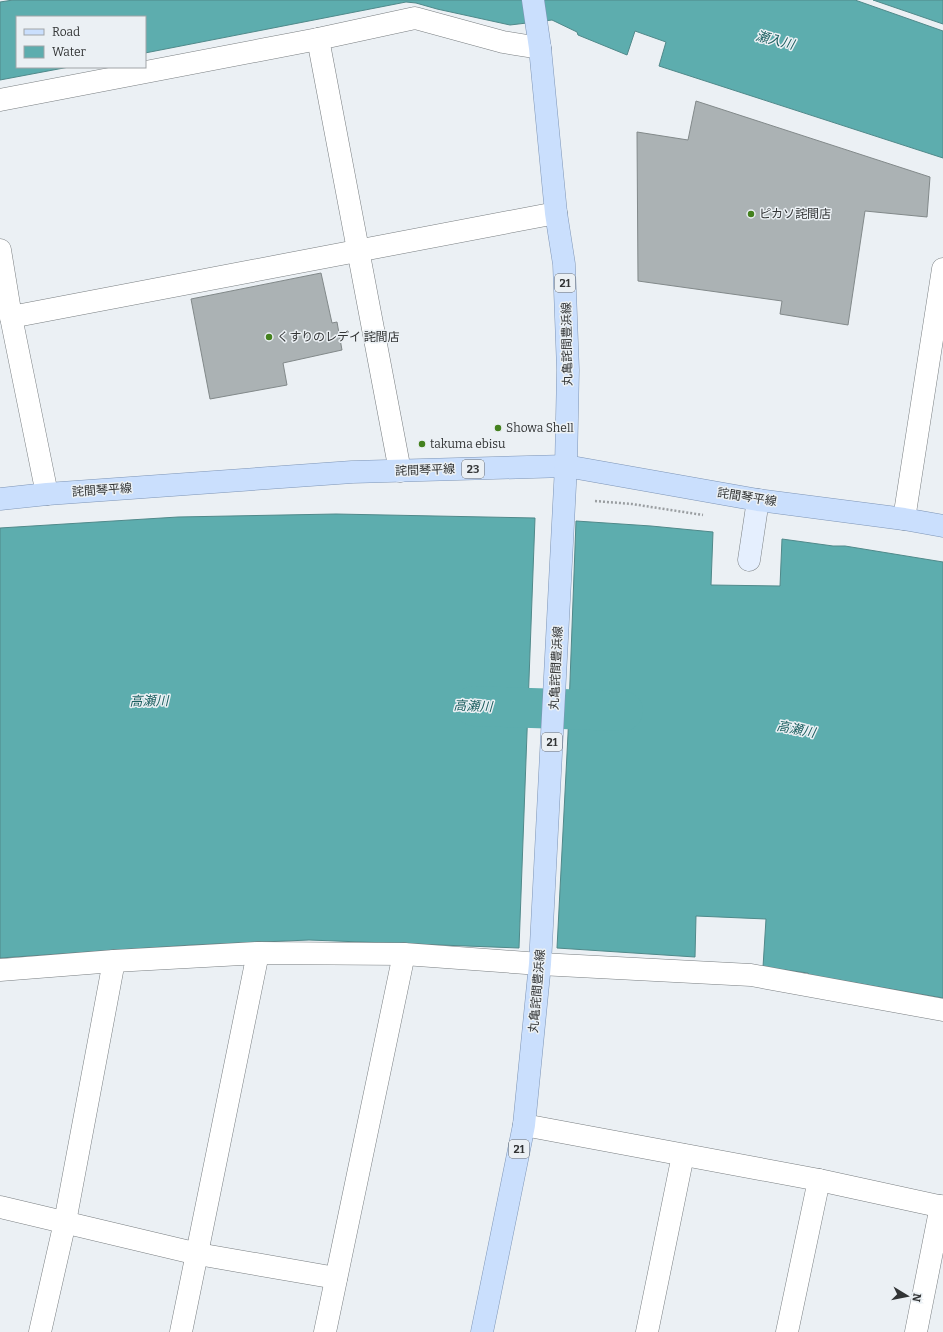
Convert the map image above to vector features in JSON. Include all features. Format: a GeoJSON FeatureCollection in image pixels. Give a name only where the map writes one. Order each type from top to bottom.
{"type":"FeatureCollection","features":[{"type":"Feature","properties":{"kind":"main road","name":"丸亀詫間豊浜線"},"geometry":{"type":"LineString","coordinates":[[482,1332],[524,1125],[540,964],[564,519],[568,370],[564,264],[556,213],[540,48],[533,0]]}},
{"type":"Feature","properties":{"kind":"main road","name":"詫間琴平線"},"geometry":{"type":"LineString","coordinates":[[0,499],[47,494],[344,473],[566,466],[758,500],[904,519],[943,526]]}},
{"type":"Feature","properties":{"kind":"street"},"geometry":{"type":"LineString","coordinates":[[0,100],[318,39],[415,18],[503,42],[540,48]]}},
{"type":"Feature","properties":{"kind":"street"},"geometry":{"type":"LineString","coordinates":[[318,39],[400,471]]}},
{"type":"Feature","properties":{"kind":"street"},"geometry":{"type":"LineString","coordinates":[[11,317],[556,213]]}},
{"type":"Feature","properties":{"kind":"street"},"geometry":{"type":"LineString","coordinates":[[0,250],[3,285],[11,317],[47,494]]}},
{"type":"Feature","properties":{"kind":"street"},"geometry":{"type":"LineString","coordinates":[[904,519],[943,269]]}},
{"type":"Feature","properties":{"kind":"street"},"geometry":{"type":"LineString","coordinates":[[749,560],[758,500]]}},
{"type":"Feature","properties":{"kind":"street"},"geometry":{"type":"LineString","coordinates":[[0,970],[258,952],[404,954],[540,964],[751,975],[943,1010]]}},
{"type":"Feature","properties":{"kind":"street"},"geometry":{"type":"LineString","coordinates":[[181,1332],[258,952]]}},
{"type":"Feature","properties":{"kind":"street"},"geometry":{"type":"LineString","coordinates":[[325,1332],[404,954]]}},
{"type":"Feature","properties":{"kind":"street"},"geometry":{"type":"LineString","coordinates":[[40,1332],[65,1222],[114,961]]}},
{"type":"Feature","properties":{"kind":"street"},"geometry":{"type":"LineString","coordinates":[[524,1125],[819,1180],[942,1207],[916,1332]]}},
{"type":"Feature","properties":{"kind":"street"},"geometry":{"type":"LineString","coordinates":[[647,1332],[683,1155]]}},
{"type":"Feature","properties":{"kind":"street"},"geometry":{"type":"LineString","coordinates":[[787,1332],[803,1252],[819,1187],[819,1180]]}},
{"type":"Feature","properties":{"kind":"street"},"geometry":{"type":"LineString","coordinates":[[0,1207],[198,1254],[336,1278]]}},
{"type":"Feature","properties":{"kind":"water","name":"瀬入川"},"geometry":{"type":"Polygon","coordinates":[[[13,0],[855,0],[943,31],[943,158],[659,66],[666,42],[635,31],[627,55],[578,35],[577,32],[552,20],[510,25],[406,2],[146,53],[146,16],[16,16],[16,68],[64,68],[0,80],[0,2],[13,0]]]}},
{"type":"Feature","properties":{"kind":"water"},"geometry":{"type":"Polygon","coordinates":[[[873,0],[943,0],[943,24],[873,0]]]}},
{"type":"Feature","properties":{"kind":"water"},"geometry":{"type":"Polygon","coordinates":[[[336,514],[535,518],[519,948],[309,940],[192,945],[0,958],[0,528],[178,517],[336,514]]]}},
{"type":"Feature","properties":{"kind":"water"},"geometry":{"type":"Polygon","coordinates":[[[576,521],[713,532],[711,585],[780,586],[782,539],[833,546],[845,546],[943,562],[943,998],[809,975],[808,973],[763,967],[766,919],[696,916],[695,957],[557,948],[568,734],[576,521]]]}},
{"type":"Feature","properties":{"kind":"building","name":"ピカソ詫間店"},"geometry":{"type":"Polygon","coordinates":[[[696,101],[930,177],[927,217],[865,211],[848,325],[780,314],[782,301],[638,281],[637,132],[688,140],[696,101]]]}},
{"type":"Feature","properties":{"kind":"building","name":"くすりのレデイ 詫間店"},"geometry":{"type":"Polygon","coordinates":[[[321,273],[332,323],[337,322],[342,350],[283,363],[287,385],[210,399],[191,299],[321,273]]]}},
{"type":"Feature","properties":{"kind":"waterway","name":"高瀬川"},"geometry":{"type":"LineString","coordinates":[[474,706],[623,711]]}},
{"type":"Feature","properties":{"kind":"place","name":"ピカソ詫間店"},"geometry":{"type":"Point","coordinates":[751,214]}},
{"type":"Feature","properties":{"kind":"place","name":"くすりのレデイ 詫間店"},"geometry":{"type":"Point","coordinates":[269,337]}},
{"type":"Feature","properties":{"kind":"place","name":"Showa Shell"},"geometry":{"type":"Point","coordinates":[498,428]}},
{"type":"Feature","properties":{"kind":"place","name":"takuma ebisu"},"geometry":{"type":"Point","coordinates":[422,444]}}]}
